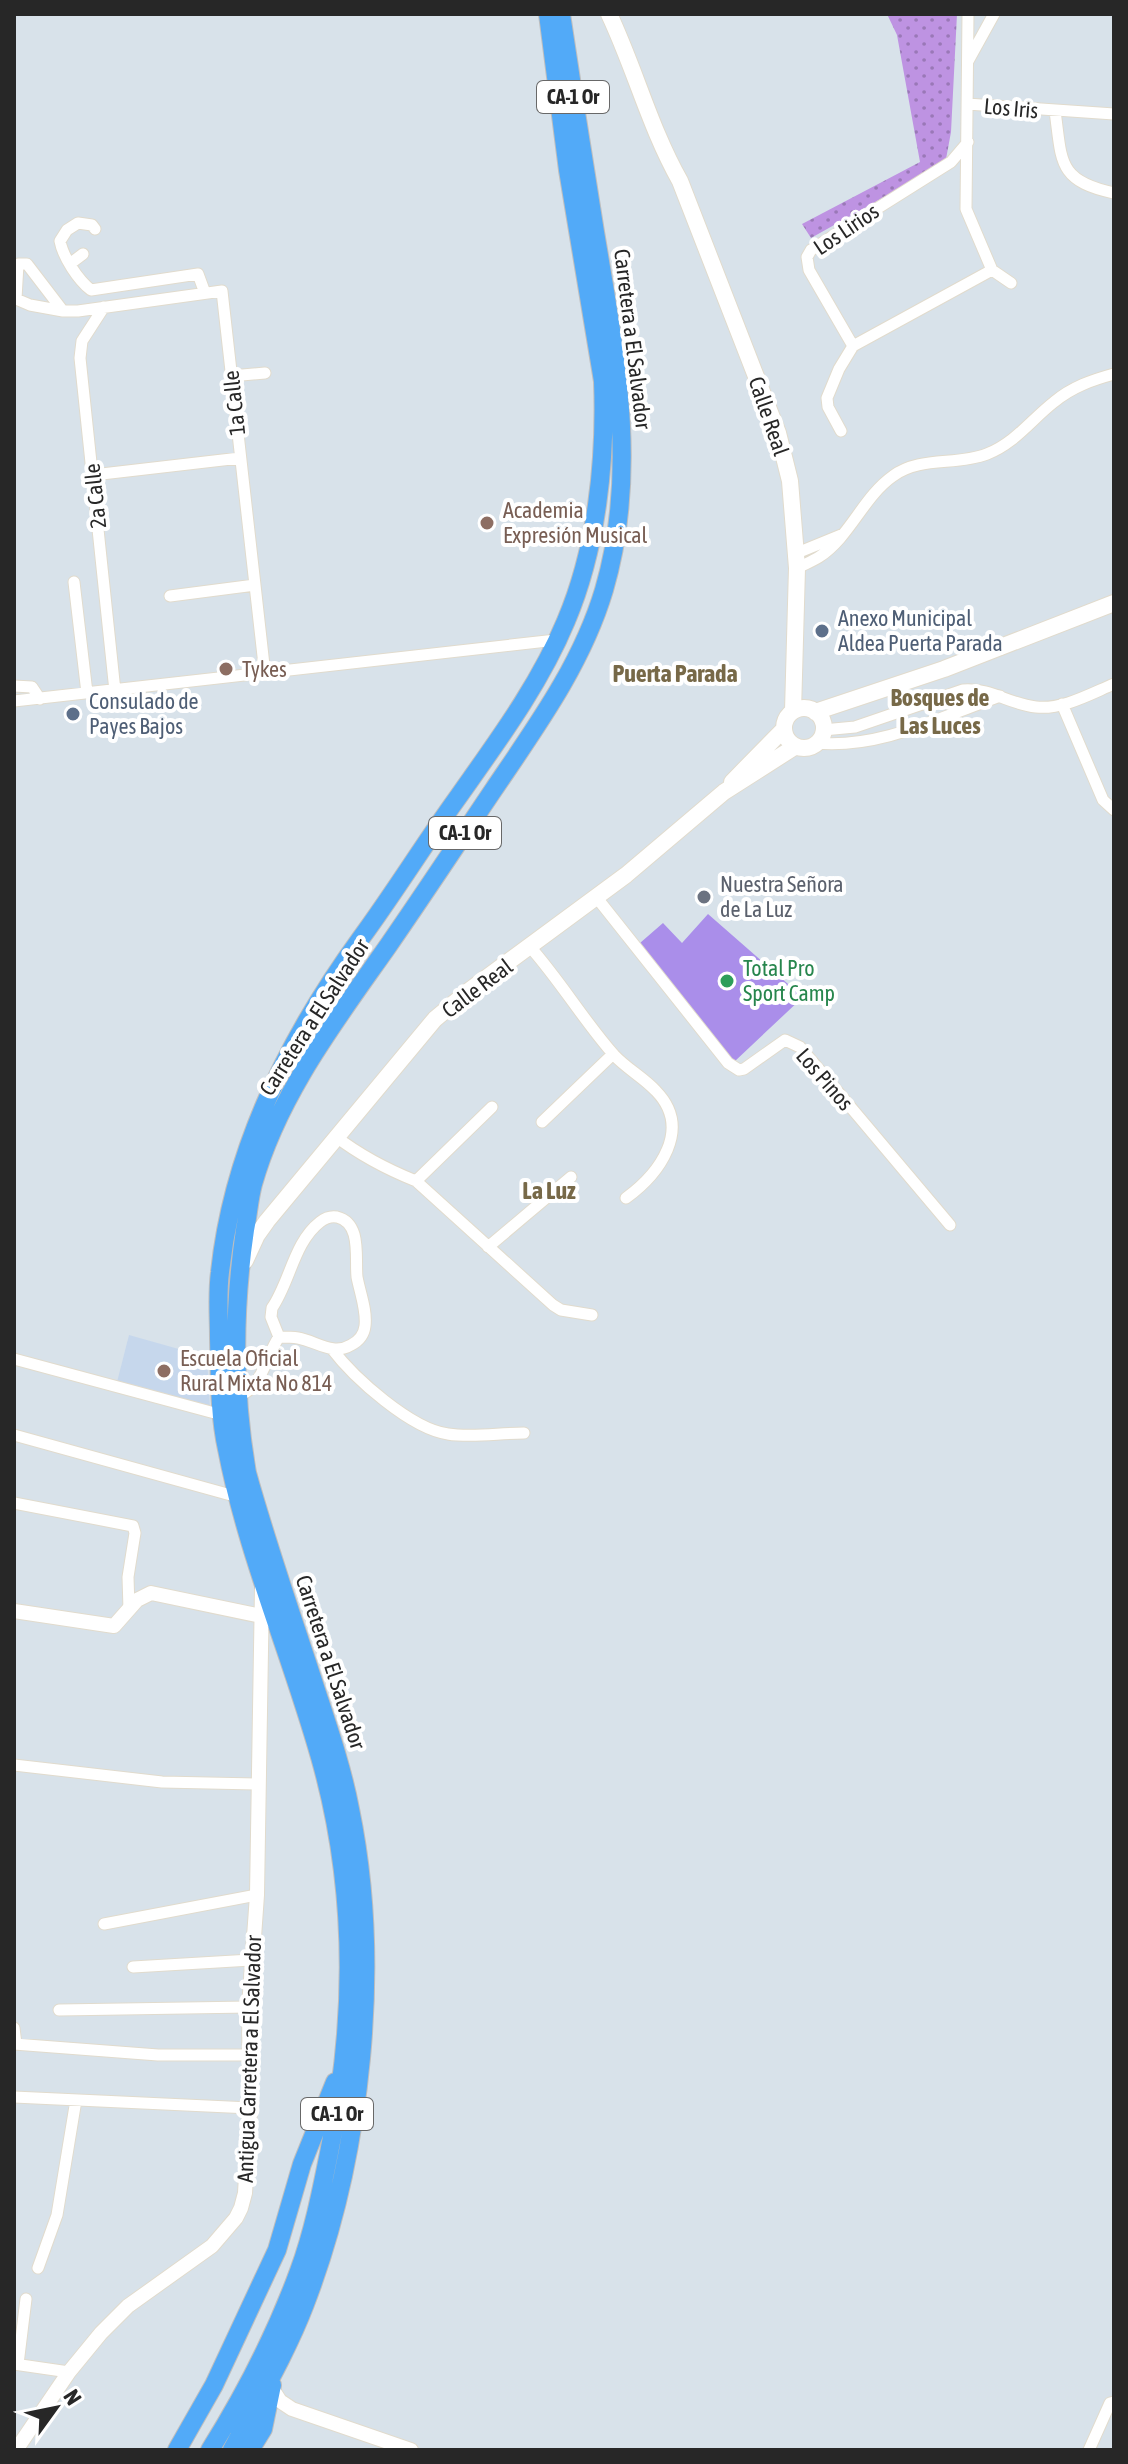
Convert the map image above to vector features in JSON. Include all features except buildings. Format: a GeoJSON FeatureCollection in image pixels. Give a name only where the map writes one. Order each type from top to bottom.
{"type":"FeatureCollection","features":[{"type":"Feature","properties":{"kind":"highway"},"geometry":{"type":"LineString","coordinates":[[537,14],[556,139],[567,163]]}},
{"type":"Feature","properties":{"kind":"highway","name":"Carretera a El Salvador"},"geometry":{"type":"LineString","coordinates":[[210,2450],[265,2352],[300,2270],[323,2184],[345,2057],[349,1928],[341,1853],[320,1755],[238,1497],[225,1443],[219,1333],[220,1268],[238,1182],[269,1094],[323,993],[514,716],[571,608],[587,550],[596,506],[604,414],[600,362],[567,163],[548,14]]}},
{"type":"Feature","properties":{"kind":"highway","name":"Carretera a El Salvador"},"geometry":{"type":"LineString","coordinates":[[232,2450],[273,2378],[317,2271],[330,2228],[348,2145],[360,2064],[365,1929],[350,1809],[336,1751],[247,1473],[236,1367],[238,1282],[252,1186],[273,1129],[295,1086],[348,1002],[542,719],[577,658],[603,591],[612,556],[619,509],[622,413],[561,14]]}},
{"type":"Feature","properties":{"kind":"highway"},"geometry":{"type":"LineString","coordinates":[[572,14],[580,87],[580,147]]}},
{"type":"Feature","properties":{"kind":"highway"},"geometry":{"type":"LineString","coordinates":[[177,2450],[214,2385],[277,2250],[302,2164],[345,2057]]}},
{"type":"Feature","properties":{"kind":"highway"},"geometry":{"type":"LineString","coordinates":[[250,2450],[263,2429],[273,2378]]}},
{"type":"Feature","properties":{"kind":"main road","name":"Calle Real"},"geometry":{"type":"LineString","coordinates":[[615,14],[674,151],[680,181],[778,433],[790,481],[797,560],[793,711]]}},
{"type":"Feature","properties":{"kind":"main road"},"geometry":{"type":"LineString","coordinates":[[821,723],[804,708],[793,711],[786,719],[784,729],[788,740],[796,746],[807,748],[821,723],[877,692],[1114,603]]}},
{"type":"Feature","properties":{"kind":"main road"},"geometry":{"type":"LineString","coordinates":[[794,684],[801,700],[813,705],[821,723]]}},
{"type":"Feature","properties":{"kind":"main road","name":"Calle Real"},"geometry":{"type":"LineString","coordinates":[[724,792],[784,729]]}},
{"type":"Feature","properties":{"kind":"main road","name":"Calle Real"},"geometry":{"type":"LineString","coordinates":[[238,1282],[252,1245],[267,1221],[435,1019],[597,898],[724,792],[796,746]]}},
{"type":"Feature","properties":{"kind":"main road"},"geometry":{"type":"LineString","coordinates":[[249,1210],[267,1221]]}},
{"type":"Feature","properties":{"kind":"street"},"geometry":{"type":"LineString","coordinates":[[968,14],[966,209],[992,270],[1011,283]]}},
{"type":"Feature","properties":{"kind":"street"},"geometry":{"type":"LineString","coordinates":[[966,65],[994,14]]}},
{"type":"Feature","properties":{"kind":"street","name":"Los Iris"},"geometry":{"type":"LineString","coordinates":[[967,104],[1114,114]]}},
{"type":"Feature","properties":{"kind":"street","name":"Los Iris"},"geometry":{"type":"LineString","coordinates":[[1055,111],[1062,159],[1067,171],[1086,186],[1114,193]]}},
{"type":"Feature","properties":{"kind":"street","name":"Los Lirios"},"geometry":{"type":"LineString","coordinates":[[853,346],[809,270],[807,257],[815,245],[951,162],[968,142]]}},
{"type":"Feature","properties":{"kind":"street"},"geometry":{"type":"LineString","coordinates":[[937,171],[955,170],[963,176],[965,183]]}},
{"type":"Feature","properties":{"kind":"street"},"geometry":{"type":"LineString","coordinates":[[63,311],[27,264],[18,264],[16,299],[63,311],[205,293],[198,274],[91,290],[82,283],[62,248],[63,235],[78,223],[92,225],[95,229]]}},
{"type":"Feature","properties":{"kind":"street"},"geometry":{"type":"LineString","coordinates":[[71,263],[83,254]]}},
{"type":"Feature","properties":{"kind":"street"},"geometry":{"type":"LineString","coordinates":[[841,431],[828,407],[827,398],[853,346],[992,270]]}},
{"type":"Feature","properties":{"kind":"street","name":"1a Calle"},"geometry":{"type":"LineString","coordinates":[[205,293],[222,291],[265,674]]}},
{"type":"Feature","properties":{"kind":"street","name":"2a Calle"},"geometry":{"type":"LineString","coordinates":[[104,307],[82,341],[80,350],[115,691]]}},
{"type":"Feature","properties":{"kind":"street"},"geometry":{"type":"LineString","coordinates":[[231,376],[265,373]]}},
{"type":"Feature","properties":{"kind":"street"},"geometry":{"type":"LineString","coordinates":[[797,560],[818,558],[870,498],[902,469],[925,463],[965,461],[990,453],[1021,434],[1051,404],[1074,388],[1114,374]]}},
{"type":"Feature","properties":{"kind":"street"},"geometry":{"type":"LineString","coordinates":[[93,475],[240,458]]}},
{"type":"Feature","properties":{"kind":"street"},"geometry":{"type":"LineString","coordinates":[[74,582],[87,693]]}},
{"type":"Feature","properties":{"kind":"street"},"geometry":{"type":"LineString","coordinates":[[170,596],[255,585]]}},
{"type":"Feature","properties":{"kind":"street"},"geometry":{"type":"LineString","coordinates":[[14,701],[556,640]]}},
{"type":"Feature","properties":{"kind":"street"},"geometry":{"type":"LineString","coordinates":[[821,723],[855,727],[963,690],[980,689],[1037,708],[1062,704],[1114,684]]}},
{"type":"Feature","properties":{"kind":"street"},"geometry":{"type":"LineString","coordinates":[[14,686],[32,687],[40,699]]}},
{"type":"Feature","properties":{"kind":"street"},"geometry":{"type":"LineString","coordinates":[[821,723],[846,744],[902,733],[1000,696]]}},
{"type":"Feature","properties":{"kind":"street"},"geometry":{"type":"LineString","coordinates":[[1062,704],[1103,800],[1114,810]]}},
{"type":"Feature","properties":{"kind":"street","name":"Los Pinos"},"geometry":{"type":"LineString","coordinates":[[597,898],[728,1063],[739,1070],[744,1069],[785,1040],[800,1047],[950,1225]]}},
{"type":"Feature","properties":{"kind":"street"},"geometry":{"type":"LineString","coordinates":[[531,948],[613,1054],[657,1091],[666,1103],[673,1136],[659,1167],[626,1198]]}},
{"type":"Feature","properties":{"kind":"street"},"geometry":{"type":"LineString","coordinates":[[542,1122],[613,1054]]}},
{"type":"Feature","properties":{"kind":"street"},"geometry":{"type":"LineString","coordinates":[[416,1181],[492,1107]]}},
{"type":"Feature","properties":{"kind":"street"},"geometry":{"type":"LineString","coordinates":[[335,1136],[366,1159],[416,1181],[553,1305],[561,1310],[592,1315]]}},
{"type":"Feature","properties":{"kind":"street"},"geometry":{"type":"LineString","coordinates":[[488,1247],[571,1177]]}},
{"type":"Feature","properties":{"kind":"street"},"geometry":{"type":"LineString","coordinates":[[238,1396],[249,1392],[257,1383],[279,1337],[271,1317],[272,1308],[305,1240],[322,1220],[332,1216],[341,1218],[354,1233],[365,1328],[355,1343],[347,1348],[332,1349],[299,1338],[279,1337]]}},
{"type":"Feature","properties":{"kind":"street"},"geometry":{"type":"LineString","coordinates":[[332,1349],[361,1380],[424,1427],[447,1434],[524,1433]]}},
{"type":"Feature","properties":{"kind":"street"},"geometry":{"type":"LineString","coordinates":[[14,1359],[222,1415]]}},
{"type":"Feature","properties":{"kind":"street"},"geometry":{"type":"LineString","coordinates":[[236,1367],[264,1366]]}},
{"type":"Feature","properties":{"kind":"street"},"geometry":{"type":"LineString","coordinates":[[14,1435],[238,1497]]}},
{"type":"Feature","properties":{"kind":"street"},"geometry":{"type":"LineString","coordinates":[[14,1503],[133,1526],[135,1533],[128,1577],[129,1609]]}},
{"type":"Feature","properties":{"kind":"street","name":"Antigua Carretera a El Salvador"},"geometry":{"type":"LineString","coordinates":[[18,2443],[101,2333],[128,2306],[212,2246],[236,2218],[245,2193],[250,2108],[249,2007],[257,1895],[262,1574]]}},
{"type":"Feature","properties":{"kind":"street"},"geometry":{"type":"LineString","coordinates":[[14,1611],[108,1627],[118,1625],[129,1609],[151,1593],[261,1616],[278,1627]]}},
{"type":"Feature","properties":{"kind":"street"},"geometry":{"type":"LineString","coordinates":[[14,1765],[162,1782],[258,1784]]}},
{"type":"Feature","properties":{"kind":"street"},"geometry":{"type":"LineString","coordinates":[[104,1924],[257,1895]]}},
{"type":"Feature","properties":{"kind":"street"},"geometry":{"type":"LineString","coordinates":[[133,1967],[251,1960]]}},
{"type":"Feature","properties":{"kind":"street"},"geometry":{"type":"LineString","coordinates":[[59,2010],[249,2007]]}},
{"type":"Feature","properties":{"kind":"street"},"geometry":{"type":"LineString","coordinates":[[14,2028],[15,2044],[144,2054],[249,2055]]}},
{"type":"Feature","properties":{"kind":"street"},"geometry":{"type":"LineString","coordinates":[[14,2097],[250,2108]]}},
{"type":"Feature","properties":{"kind":"street"},"geometry":{"type":"LineString","coordinates":[[38,2268],[57,2215],[76,2100]]}},
{"type":"Feature","properties":{"kind":"street"},"geometry":{"type":"LineString","coordinates":[[26,2299],[16,2364],[69,2372]]}},
{"type":"Feature","properties":{"kind":"street"},"geometry":{"type":"LineString","coordinates":[[273,2378],[280,2401],[292,2409],[411,2450]]}},
{"type":"Feature","properties":{"kind":"street"},"geometry":{"type":"LineString","coordinates":[[1089,2450],[1110,2403],[1114,2402]]}},
{"type":"Feature","properties":{"kind":"street"},"geometry":{"type":"LineString","coordinates":[[265,2419],[292,2409]]}},
{"type":"Feature","properties":{"kind":"shaded area"},"geometry":{"type":"Polygon","coordinates":[[[887,14],[957,14],[951,132],[946,159],[927,173],[811,238],[802,224],[920,162],[897,35],[887,14]]]}},
{"type":"Feature","properties":{"kind":"shaded area","name":"Total Pro Sport Camp"},"geometry":{"type":"Polygon","coordinates":[[[708,914],[803,997],[734,1062],[640,943],[663,923],[682,943],[708,914]]]}},
{"type":"Feature","properties":{"kind":"shaded area","name":"Escuela Oficial Rural Mixta No 814"},"geometry":{"type":"Polygon","coordinates":[[[129,1335],[207,1357],[210,1408],[116,1386],[129,1335]]]}},
{"type":"Feature","properties":{"kind":"place","name":"Academia Expresión Musical"},"geometry":{"type":"Point","coordinates":[487,523]}},
{"type":"Feature","properties":{"kind":"place","name":"Anexo Municipal Aldea Puerta Parada"},"geometry":{"type":"Point","coordinates":[822,631]}},
{"type":"Feature","properties":{"kind":"place","name":"Tykes"},"geometry":{"type":"Point","coordinates":[226,669]}},
{"type":"Feature","properties":{"kind":"place","name":"Consulado de Payes Bajos"},"geometry":{"type":"Point","coordinates":[73,714]}},
{"type":"Feature","properties":{"kind":"place","name":"Nuestra Señora de La Luz"},"geometry":{"type":"Point","coordinates":[704,897]}},
{"type":"Feature","properties":{"kind":"place","name":"Total Pro Sport Camp"},"geometry":{"type":"Point","coordinates":[727,981]}},
{"type":"Feature","properties":{"kind":"place","name":"Escuela Oficial Rural Mixta No 814"},"geometry":{"type":"Point","coordinates":[164,1371]}},
{"type":"Feature","properties":{"kind":"district","name":"Puerta Parada"},"geometry":{"type":"Point","coordinates":[675,674]}},
{"type":"Feature","properties":{"kind":"district","name":"Bosques de Las Luces"},"geometry":{"type":"Point","coordinates":[940,712]}},
{"type":"Feature","properties":{"kind":"district","name":"La Luz"},"geometry":{"type":"Point","coordinates":[549,1191]}}]}
